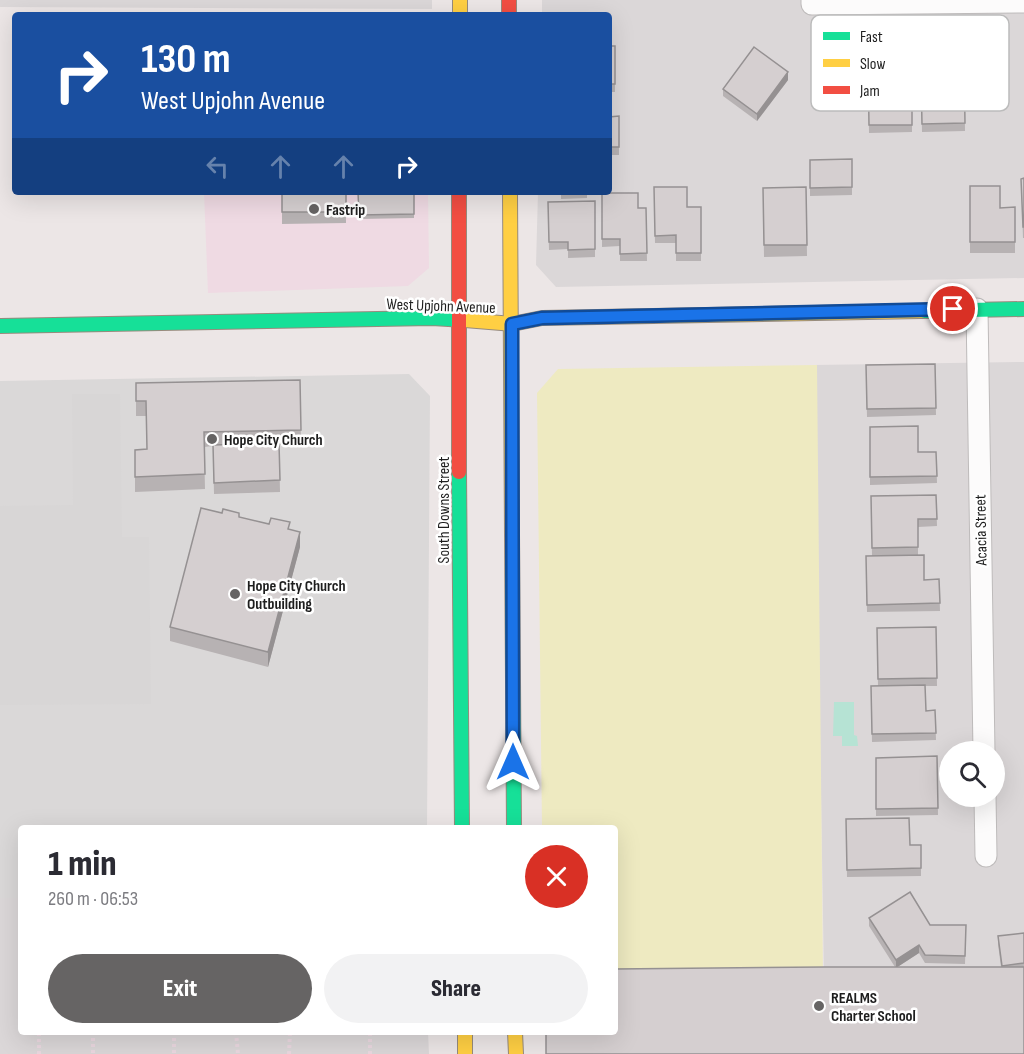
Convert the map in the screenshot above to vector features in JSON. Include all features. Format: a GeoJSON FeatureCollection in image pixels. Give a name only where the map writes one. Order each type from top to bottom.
{"type":"FeatureCollection","features":[{"type":"Feature","properties":{"kind":"main road","name":"South Downs Street"},"geometry":{"type":"LineString","coordinates":[[459,195],[462,825]]}},
{"type":"Feature","properties":{"kind":"main road"},"geometry":{"type":"LineString","coordinates":[[510,195],[514,825]]}},
{"type":"Feature","properties":{"kind":"main road","name":"West Upjohn Avenue"},"geometry":{"type":"LineString","coordinates":[[0,326],[432,318],[512,324],[542,318],[1024,309]]}},
{"type":"Feature","properties":{"kind":"main road"},"geometry":{"type":"LineString","coordinates":[[465,1035],[465,1054]]}},
{"type":"Feature","properties":{"kind":"main road"},"geometry":{"type":"LineString","coordinates":[[515,1035],[516,1054]]}},
{"type":"Feature","properties":{"kind":"street"},"geometry":{"type":"LineString","coordinates":[[812,2],[1024,2]]}},
{"type":"Feature","properties":{"kind":"street","name":"Acacia Street"},"geometry":{"type":"LineString","coordinates":[[977,309],[984,741]]}},
{"type":"Feature","properties":{"kind":"street"},"geometry":{"type":"LineString","coordinates":[[985,807],[986,856]]}},
{"type":"Feature","properties":{"kind":"path"},"geometry":{"type":"LineString","coordinates":[[39,1035],[39,1054]]}},
{"type":"Feature","properties":{"kind":"path"},"geometry":{"type":"LineString","coordinates":[[93,1035],[93,1054]]}},
{"type":"Feature","properties":{"kind":"path"},"geometry":{"type":"LineString","coordinates":[[174,1035],[174,1054]]}},
{"type":"Feature","properties":{"kind":"path"},"geometry":{"type":"LineString","coordinates":[[236,1035],[238,1054]]}},
{"type":"Feature","properties":{"kind":"path"},"geometry":{"type":"LineString","coordinates":[[290,1035],[290,1054]]}},
{"type":"Feature","properties":{"kind":"path"},"geometry":{"type":"LineString","coordinates":[[370,1035],[370,1054]]}},
{"type":"Feature","properties":{"kind":"shaded area"},"geometry":{"type":"Polygon","coordinates":[[[0,0],[432,0],[432,9],[0,7],[0,0]]]}},
{"type":"Feature","properties":{"kind":"shaded area"},"geometry":{"type":"Polygon","coordinates":[[[542,0],[1024,0],[1024,278],[556,287],[536,265],[538,195],[612,195],[612,12],[542,12],[542,0]]]}},
{"type":"Feature","properties":{"kind":"shaded area"},"geometry":{"type":"Polygon","coordinates":[[[204,195],[428,195],[429,268],[408,286],[208,293],[204,195]]]}},
{"type":"Feature","properties":{"kind":"shaded area"},"geometry":{"type":"Polygon","coordinates":[[[1024,362],[1024,978],[824,978],[814,365],[1024,362]]]}},
{"type":"Feature","properties":{"kind":"shaded area"},"geometry":{"type":"Polygon","coordinates":[[[817,365],[823,979],[618,986],[618,825],[542,825],[537,393],[558,369],[817,365]]]}},
{"type":"Feature","properties":{"kind":"shaded area"},"geometry":{"type":"Polygon","coordinates":[[[409,374],[430,396],[427,825],[18,825],[18,898],[0,898],[0,381],[409,374]]]}},
{"type":"Feature","properties":{"kind":"shaded area"},"geometry":{"type":"Polygon","coordinates":[[[72,394],[120,394],[122,537],[149,537],[151,704],[0,705],[0,506],[73,505],[72,394]]]}},
{"type":"Feature","properties":{"kind":"shaded area"},"geometry":{"type":"Polygon","coordinates":[[[834,702],[854,702],[854,735],[857,736],[858,746],[842,746],[842,736],[833,736],[834,702]]]}},
{"type":"Feature","properties":{"kind":"shaded area"},"geometry":{"type":"Polygon","coordinates":[[[0,898],[18,898],[18,1035],[428,1035],[429,1054],[0,1054],[0,898]]]}},
{"type":"Feature","properties":{"kind":"building"},"geometry":{"type":"Polygon","coordinates":[[[612,46],[615,46],[615,84],[612,84],[612,46]]]}},
{"type":"Feature","properties":{"kind":"building"},"geometry":{"type":"Polygon","coordinates":[[[754,47],[788,72],[757,114],[723,89],[754,47]]]}},
{"type":"Feature","properties":{"kind":"building"},"geometry":{"type":"Polygon","coordinates":[[[869,111],[912,111],[912,125],[869,125],[869,111]]]}},
{"type":"Feature","properties":{"kind":"building"},"geometry":{"type":"Polygon","coordinates":[[[922,111],[965,111],[965,123],[922,124],[922,111]]]}},
{"type":"Feature","properties":{"kind":"building"},"geometry":{"type":"Polygon","coordinates":[[[619,116],[619,147],[612,147],[612,117],[619,116]]]}},
{"type":"Feature","properties":{"kind":"building"},"geometry":{"type":"Polygon","coordinates":[[[852,159],[852,187],[810,188],[810,160],[852,159]]]}},
{"type":"Feature","properties":{"kind":"building"},"geometry":{"type":"Polygon","coordinates":[[[1024,178],[1024,227],[1023,227],[1021,179],[1024,178]]]}},
{"type":"Feature","properties":{"kind":"building"},"geometry":{"type":"Polygon","coordinates":[[[970,186],[1000,186],[1000,208],[1015,207],[1015,242],[970,242],[970,186]]]}},
{"type":"Feature","properties":{"kind":"building"},"geometry":{"type":"Polygon","coordinates":[[[654,187],[687,187],[687,207],[701,207],[701,253],[676,253],[676,235],[655,236],[654,187]]]}},
{"type":"Feature","properties":{"kind":"building"},"geometry":{"type":"Polygon","coordinates":[[[806,187],[807,245],[764,245],[763,188],[806,187]]]}},
{"type":"Feature","properties":{"kind":"building"},"geometry":{"type":"Polygon","coordinates":[[[638,193],[638,208],[646,208],[647,253],[620,254],[620,239],[602,239],[602,195],[638,193]]]}},
{"type":"Feature","properties":{"kind":"building"},"geometry":{"type":"Polygon","coordinates":[[[282,195],[346,195],[346,212],[282,212],[282,195]]]}},
{"type":"Feature","properties":{"kind":"building"},"geometry":{"type":"Polygon","coordinates":[[[358,195],[414,195],[414,214],[359,215],[358,195]]]}},
{"type":"Feature","properties":{"kind":"building"},"geometry":{"type":"Polygon","coordinates":[[[595,201],[595,249],[568,250],[568,242],[549,242],[548,202],[595,201]]]}},
{"type":"Feature","properties":{"kind":"building"},"geometry":{"type":"Polygon","coordinates":[[[935,364],[936,408],[867,409],[866,365],[935,364]]]}},
{"type":"Feature","properties":{"kind":"building"},"geometry":{"type":"Polygon","coordinates":[[[300,380],[301,430],[204,432],[205,474],[135,477],[135,450],[147,449],[146,401],[136,401],[136,383],[300,380]]]}},
{"type":"Feature","properties":{"kind":"building"},"geometry":{"type":"Polygon","coordinates":[[[918,426],[918,452],[936,452],[937,476],[870,477],[870,427],[918,426]]]}},
{"type":"Feature","properties":{"kind":"building"},"geometry":{"type":"Polygon","coordinates":[[[279,443],[280,480],[214,483],[213,445],[279,443]]]}},
{"type":"Feature","properties":{"kind":"building"},"geometry":{"type":"Polygon","coordinates":[[[936,495],[937,519],[918,519],[918,547],[872,548],[871,496],[936,495]]]}},
{"type":"Feature","properties":{"kind":"building","name":"Hope City Church Outbuilding"},"geometry":{"type":"Polygon","coordinates":[[[201,508],[222,513],[223,509],[239,513],[239,517],[269,524],[271,518],[290,522],[288,529],[300,532],[268,652],[170,627],[201,508]]]}},
{"type":"Feature","properties":{"kind":"building"},"geometry":{"type":"Polygon","coordinates":[[[924,555],[924,580],[939,579],[940,603],[867,605],[866,556],[924,555]]]}},
{"type":"Feature","properties":{"kind":"building"},"geometry":{"type":"Polygon","coordinates":[[[936,627],[937,678],[878,679],[877,628],[936,627]]]}},
{"type":"Feature","properties":{"kind":"building"},"geometry":{"type":"Polygon","coordinates":[[[925,685],[926,711],[935,710],[936,733],[872,734],[871,686],[925,685]]]}},
{"type":"Feature","properties":{"kind":"building"},"geometry":{"type":"Polygon","coordinates":[[[937,756],[938,808],[876,809],[876,758],[937,756]]]}},
{"type":"Feature","properties":{"kind":"building"},"geometry":{"type":"Polygon","coordinates":[[[909,818],[910,845],[921,845],[921,868],[847,870],[846,819],[909,818]]]}},
{"type":"Feature","properties":{"kind":"building"},"geometry":{"type":"Polygon","coordinates":[[[910,892],[930,925],[966,925],[965,956],[925,955],[919,945],[896,960],[869,918],[910,892]]]}},
{"type":"Feature","properties":{"kind":"building"},"geometry":{"type":"Polygon","coordinates":[[[1024,933],[1024,963],[1002,966],[998,936],[1024,933]]]}},
{"type":"Feature","properties":{"kind":"building","name":"REALMS Charter School"},"geometry":{"type":"Polygon","coordinates":[[[1024,967],[1024,1054],[546,1054],[546,1035],[618,1035],[618,969],[1024,967]]]}},
{"type":"Feature","properties":{"kind":"traffic: fast"},"geometry":{"type":"LineString","coordinates":[[921,311],[1024,309]]}},
{"type":"Feature","properties":{"kind":"traffic: fast"},"geometry":{"type":"LineString","coordinates":[[0,326],[432,318],[465,320]]}},
{"type":"Feature","properties":{"kind":"traffic: fast"},"geometry":{"type":"LineString","coordinates":[[459,472],[462,825]]}},
{"type":"Feature","properties":{"kind":"traffic: fast"},"geometry":{"type":"LineString","coordinates":[[512,534],[514,825]]}},
{"type":"Feature","properties":{"kind":"traffic: slow"},"geometry":{"type":"LineString","coordinates":[[460,0],[460,12]]}},
{"type":"Feature","properties":{"kind":"traffic: slow"},"geometry":{"type":"LineString","coordinates":[[510,195],[512,534]]}},
{"type":"Feature","properties":{"kind":"traffic: slow"},"geometry":{"type":"LineString","coordinates":[[465,320],[512,324],[542,318],[921,311]]}},
{"type":"Feature","properties":{"kind":"traffic: slow"},"geometry":{"type":"LineString","coordinates":[[465,1035],[465,1054]]}},
{"type":"Feature","properties":{"kind":"traffic: slow"},"geometry":{"type":"LineString","coordinates":[[515,1035],[516,1054]]}},
{"type":"Feature","properties":{"kind":"traffic: jam"},"geometry":{"type":"LineString","coordinates":[[509,0],[509,12]]}},
{"type":"Feature","properties":{"kind":"traffic: jam"},"geometry":{"type":"LineString","coordinates":[[459,195],[459,472]]}},
{"type":"Feature","properties":{"kind":"place","name":"Fastrip"},"geometry":{"type":"Point","coordinates":[314,209]}},
{"type":"Feature","properties":{"kind":"place","name":"Hope City Church"},"geometry":{"type":"Point","coordinates":[212,439]}},
{"type":"Feature","properties":{"kind":"place","name":"Hope City Church Outbuilding"},"geometry":{"type":"Point","coordinates":[235,594]}},
{"type":"Feature","properties":{"kind":"place","name":"REALMS Charter School"},"geometry":{"type":"Point","coordinates":[819,1006]}},
{"type":"Feature","properties":{"kind":"route"},"geometry":{"type":"LineString","coordinates":[[513,762],[512,324],[542,318],[953,309]]}}]}
